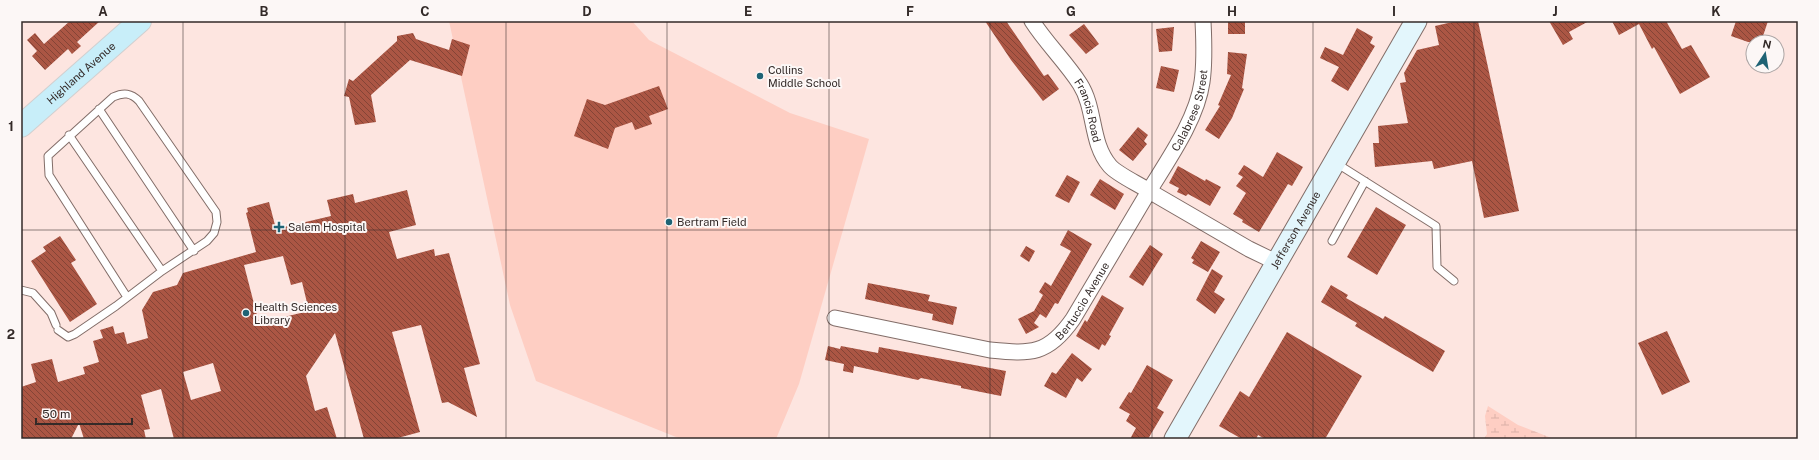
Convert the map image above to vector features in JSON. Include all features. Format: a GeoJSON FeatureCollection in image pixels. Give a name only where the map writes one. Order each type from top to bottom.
{"type":"FeatureCollection","features":[{"type":"Feature","properties":{"kind":"main road","name":"Highland Avenue"},"geometry":{"type":"LineString","coordinates":[[21,126],[140,21]]}},
{"type":"Feature","properties":{"kind":"main road","name":"Jefferson Avenue"},"geometry":{"type":"LineString","coordinates":[[1175,439],[1416,21]]}},
{"type":"Feature","properties":{"kind":"street","name":"Francis Road"},"geometry":{"type":"LineString","coordinates":[[1032,21],[1043,38],[1080,83],[1087,97],[1096,136],[1103,154],[1111,167],[1149,191]]}},
{"type":"Feature","properties":{"kind":"street","name":"Calabrese Street"},"geometry":{"type":"LineString","coordinates":[[1149,191],[1177,144],[1199,98],[1204,63],[1203,21]]}},
{"type":"Feature","properties":{"kind":"street"},"geometry":{"type":"LineString","coordinates":[[1149,191],[1242,245],[1276,262]]}},
{"type":"Feature","properties":{"kind":"street","name":"Bertuccio Avenue"},"geometry":{"type":"LineString","coordinates":[[835,318],[990,350],[1015,352],[1033,351],[1048,346],[1062,335],[1073,319],[1149,191]]}},
{"type":"Feature","properties":{"kind":"lane"},"geometry":{"type":"LineString","coordinates":[[21,290],[33,293],[51,313],[57,327],[68,337],[75,334],[127,297],[162,271],[194,251],[208,241],[214,233],[217,222],[216,212],[134,96],[122,93],[113,97],[69,135],[48,156],[49,175],[127,297]]}},
{"type":"Feature","properties":{"kind":"lane"},"geometry":{"type":"LineString","coordinates":[[99,109],[194,251]]}},
{"type":"Feature","properties":{"kind":"lane"},"geometry":{"type":"LineString","coordinates":[[69,135],[162,271]]}},
{"type":"Feature","properties":{"kind":"lane"},"geometry":{"type":"LineString","coordinates":[[1334,162],[1436,226],[1437,267],[1454,281]]}},
{"type":"Feature","properties":{"kind":"lane"},"geometry":{"type":"LineString","coordinates":[[1332,241],[1365,181]]}},
{"type":"Feature","properties":{"kind":"green space","name":"Bertram Field"},"geometry":{"type":"Polygon","coordinates":[[[449,21],[632,21],[649,40],[790,113],[869,139],[799,384],[776,439],[681,439],[536,381],[510,305],[449,21]]]}},
{"type":"Feature","properties":{"kind":"green space"},"geometry":{"type":"Polygon","coordinates":[[[1488,406],[1518,425],[1554,439],[1484,439],[1487,434],[1485,416],[1488,406]]]}},
{"type":"Feature","properties":{"kind":"building"},"geometry":{"type":"Polygon","coordinates":[[[70,21],[100,21],[77,42],[81,46],[72,54],[68,49],[45,70],[32,56],[37,51],[27,40],[35,33],[44,44],[70,21]]]}},
{"type":"Feature","properties":{"kind":"building"},"geometry":{"type":"Polygon","coordinates":[[[985,21],[1006,21],[1044,76],[1048,74],[1059,89],[1043,101],[1011,60],[985,21]]]}},
{"type":"Feature","properties":{"kind":"building"},"geometry":{"type":"Polygon","coordinates":[[[1228,21],[1245,21],[1245,34],[1228,34],[1228,21]]]}},
{"type":"Feature","properties":{"kind":"building"},"geometry":{"type":"Polygon","coordinates":[[[1457,21],[1478,21],[1519,211],[1484,218],[1472,161],[1434,169],[1432,161],[1375,167],[1373,143],[1379,143],[1378,126],[1408,123],[1400,83],[1406,82],[1404,73],[1417,50],[1439,45],[1435,26],[1457,21]]]}},
{"type":"Feature","properties":{"kind":"building"},"geometry":{"type":"Polygon","coordinates":[[[1549,21],[1589,21],[1569,32],[1573,39],[1563,45],[1549,21]]]}},
{"type":"Feature","properties":{"kind":"building"},"geometry":{"type":"Polygon","coordinates":[[[1612,21],[1666,21],[1682,49],[1691,45],[1710,77],[1680,94],[1654,47],[1652,49],[1639,24],[1619,35],[1612,21]]]}},
{"type":"Feature","properties":{"kind":"building"},"geometry":{"type":"Polygon","coordinates":[[[1736,21],[1768,21],[1764,34],[1745,34],[1745,41],[1731,36],[1736,21]]]}},
{"type":"Feature","properties":{"kind":"building"},"geometry":{"type":"Polygon","coordinates":[[[1084,24],[1099,44],[1086,54],[1069,35],[1084,24]]]}},
{"type":"Feature","properties":{"kind":"building"},"geometry":{"type":"Polygon","coordinates":[[[1174,27],[1172,51],[1159,52],[1156,29],[1174,27]]]}},
{"type":"Feature","properties":{"kind":"building"},"geometry":{"type":"Polygon","coordinates":[[[1357,28],[1373,37],[1370,43],[1375,46],[1348,91],[1331,81],[1339,67],[1320,58],[1325,47],[1343,55],[1357,28]]]}},
{"type":"Feature","properties":{"kind":"building"},"geometry":{"type":"Polygon","coordinates":[[[413,33],[416,39],[449,50],[452,39],[470,45],[462,76],[410,60],[371,95],[376,122],[355,125],[349,97],[344,96],[349,79],[353,81],[397,41],[397,36],[413,33]]]}},
{"type":"Feature","properties":{"kind":"building"},"geometry":{"type":"Polygon","coordinates":[[[1228,52],[1247,54],[1242,88],[1244,89],[1232,118],[1219,139],[1205,130],[1220,106],[1218,105],[1231,75],[1227,74],[1228,52]]]}},
{"type":"Feature","properties":{"kind":"building"},"geometry":{"type":"Polygon","coordinates":[[[1161,66],[1179,70],[1174,92],[1156,88],[1161,66]]]}},
{"type":"Feature","properties":{"kind":"building"},"geometry":{"type":"Polygon","coordinates":[[[659,86],[668,109],[649,116],[652,124],[635,130],[632,122],[615,128],[608,149],[574,136],[587,99],[605,105],[659,86]]]}},
{"type":"Feature","properties":{"kind":"building"},"geometry":{"type":"Polygon","coordinates":[[[1138,127],[1148,135],[1144,141],[1147,144],[1133,161],[1119,150],[1138,127]]]}},
{"type":"Feature","properties":{"kind":"building"},"geometry":{"type":"Polygon","coordinates":[[[1277,152],[1303,167],[1292,186],[1288,184],[1259,232],[1242,222],[1243,220],[1233,214],[1246,193],[1236,186],[1243,177],[1238,174],[1244,165],[1263,177],[1277,152]]]}},
{"type":"Feature","properties":{"kind":"building"},"geometry":{"type":"Polygon","coordinates":[[[1178,166],[1205,181],[1206,179],[1221,187],[1210,206],[1188,194],[1186,196],[1177,192],[1179,188],[1169,183],[1178,166]]]}},
{"type":"Feature","properties":{"kind":"building"},"geometry":{"type":"Polygon","coordinates":[[[1067,175],[1080,182],[1069,203],[1055,196],[1067,175]]]}},
{"type":"Feature","properties":{"kind":"building"},"geometry":{"type":"Polygon","coordinates":[[[1100,179],[1124,194],[1115,210],[1090,195],[1100,179]]]}},
{"type":"Feature","properties":{"kind":"building"},"geometry":{"type":"Polygon","coordinates":[[[407,190],[416,225],[389,232],[397,259],[434,249],[435,256],[449,253],[480,364],[464,368],[477,417],[448,402],[442,403],[421,325],[392,332],[420,432],[394,439],[364,439],[335,333],[306,376],[315,411],[327,407],[337,439],[174,439],[161,389],[141,395],[150,429],[144,430],[146,439],[84,439],[79,423],[71,439],[21,439],[21,387],[36,382],[31,364],[52,359],[58,382],[85,374],[83,367],[99,362],[93,341],[103,338],[100,330],[113,326],[115,334],[124,332],[127,344],[148,338],[142,310],[153,292],[177,285],[183,273],[256,252],[246,213],[248,212],[247,208],[269,202],[276,229],[331,216],[327,200],[353,194],[355,203],[407,190]],[[283,256],[244,265],[259,323],[309,311],[302,282],[291,285],[283,256]],[[213,363],[183,372],[191,400],[221,391],[213,363]]]}},
{"type":"Feature","properties":{"kind":"building"},"geometry":{"type":"Polygon","coordinates":[[[1376,207],[1406,225],[1377,275],[1347,257],[1376,207]]]}},
{"type":"Feature","properties":{"kind":"building"},"geometry":{"type":"Polygon","coordinates":[[[1068,230],[1092,244],[1058,304],[1055,303],[1046,318],[1040,314],[1034,323],[1039,327],[1026,334],[1018,319],[1034,311],[1043,295],[1039,292],[1045,282],[1051,286],[1071,251],[1060,245],[1068,230]]]}},
{"type":"Feature","properties":{"kind":"building"},"geometry":{"type":"Polygon","coordinates":[[[60,236],[76,260],[71,263],[97,304],[70,322],[31,261],[46,251],[43,247],[60,236]]]}},
{"type":"Feature","properties":{"kind":"building"},"geometry":{"type":"Polygon","coordinates":[[[1201,241],[1220,252],[1208,272],[1192,263],[1194,260],[1191,258],[1201,241]]]}},
{"type":"Feature","properties":{"kind":"building"},"geometry":{"type":"Polygon","coordinates":[[[1150,245],[1163,254],[1143,286],[1129,277],[1150,245]]]}},
{"type":"Feature","properties":{"kind":"building"},"geometry":{"type":"Polygon","coordinates":[[[1026,246],[1035,251],[1029,262],[1020,256],[1026,246]]]}},
{"type":"Feature","properties":{"kind":"building"},"geometry":{"type":"Polygon","coordinates":[[[1212,269],[1223,276],[1214,292],[1225,299],[1215,314],[1196,300],[1212,269]]]}},
{"type":"Feature","properties":{"kind":"building"},"geometry":{"type":"Polygon","coordinates":[[[868,283],[930,295],[928,301],[957,307],[953,325],[932,320],[933,314],[865,299],[868,283]]]}},
{"type":"Feature","properties":{"kind":"building"},"geometry":{"type":"Polygon","coordinates":[[[1331,285],[1348,295],[1346,298],[1383,319],[1385,316],[1445,351],[1433,372],[1355,326],[1357,323],[1321,302],[1331,285]]]}},
{"type":"Feature","properties":{"kind":"building"},"geometry":{"type":"Polygon","coordinates":[[[1102,295],[1124,308],[1109,335],[1111,336],[1105,346],[1102,344],[1099,350],[1076,336],[1085,320],[1087,322],[1102,295]]]}},
{"type":"Feature","properties":{"kind":"building"},"geometry":{"type":"Polygon","coordinates":[[[1667,331],[1690,382],[1662,395],[1638,343],[1667,331]]]}},
{"type":"Feature","properties":{"kind":"building"},"geometry":{"type":"Polygon","coordinates":[[[1287,332],[1362,376],[1325,439],[1265,439],[1258,435],[1256,439],[1242,439],[1219,426],[1240,391],[1249,397],[1287,332]]]}},
{"type":"Feature","properties":{"kind":"building"},"geometry":{"type":"Polygon","coordinates":[[[828,346],[840,349],[841,346],[878,353],[879,347],[1006,371],[1001,396],[961,388],[961,386],[921,378],[918,380],[854,366],[853,373],[843,371],[844,364],[825,360],[828,346]]]}},
{"type":"Feature","properties":{"kind":"building"},"geometry":{"type":"Polygon","coordinates":[[[1072,353],[1092,369],[1082,382],[1077,378],[1066,398],[1044,386],[1052,372],[1056,374],[1072,353]]]}},
{"type":"Feature","properties":{"kind":"building"},"geometry":{"type":"Polygon","coordinates":[[[1147,365],[1173,380],[1157,408],[1164,412],[1148,439],[1130,439],[1136,428],[1126,421],[1130,414],[1119,408],[1129,392],[1131,393],[1147,365]]]}},
{"type":"Feature","properties":{"kind":"place","name":"Collins Middle School"},"geometry":{"type":"Point","coordinates":[760,76]}},
{"type":"Feature","properties":{"kind":"place","name":"Bertram Field"},"geometry":{"type":"Point","coordinates":[669,222]}},
{"type":"Feature","properties":{"kind":"place","name":"Salem Hospital"},"geometry":{"type":"Point","coordinates":[279,227]}},
{"type":"Feature","properties":{"kind":"place","name":"Health Sciences Library"},"geometry":{"type":"Point","coordinates":[246,313]}}]}
